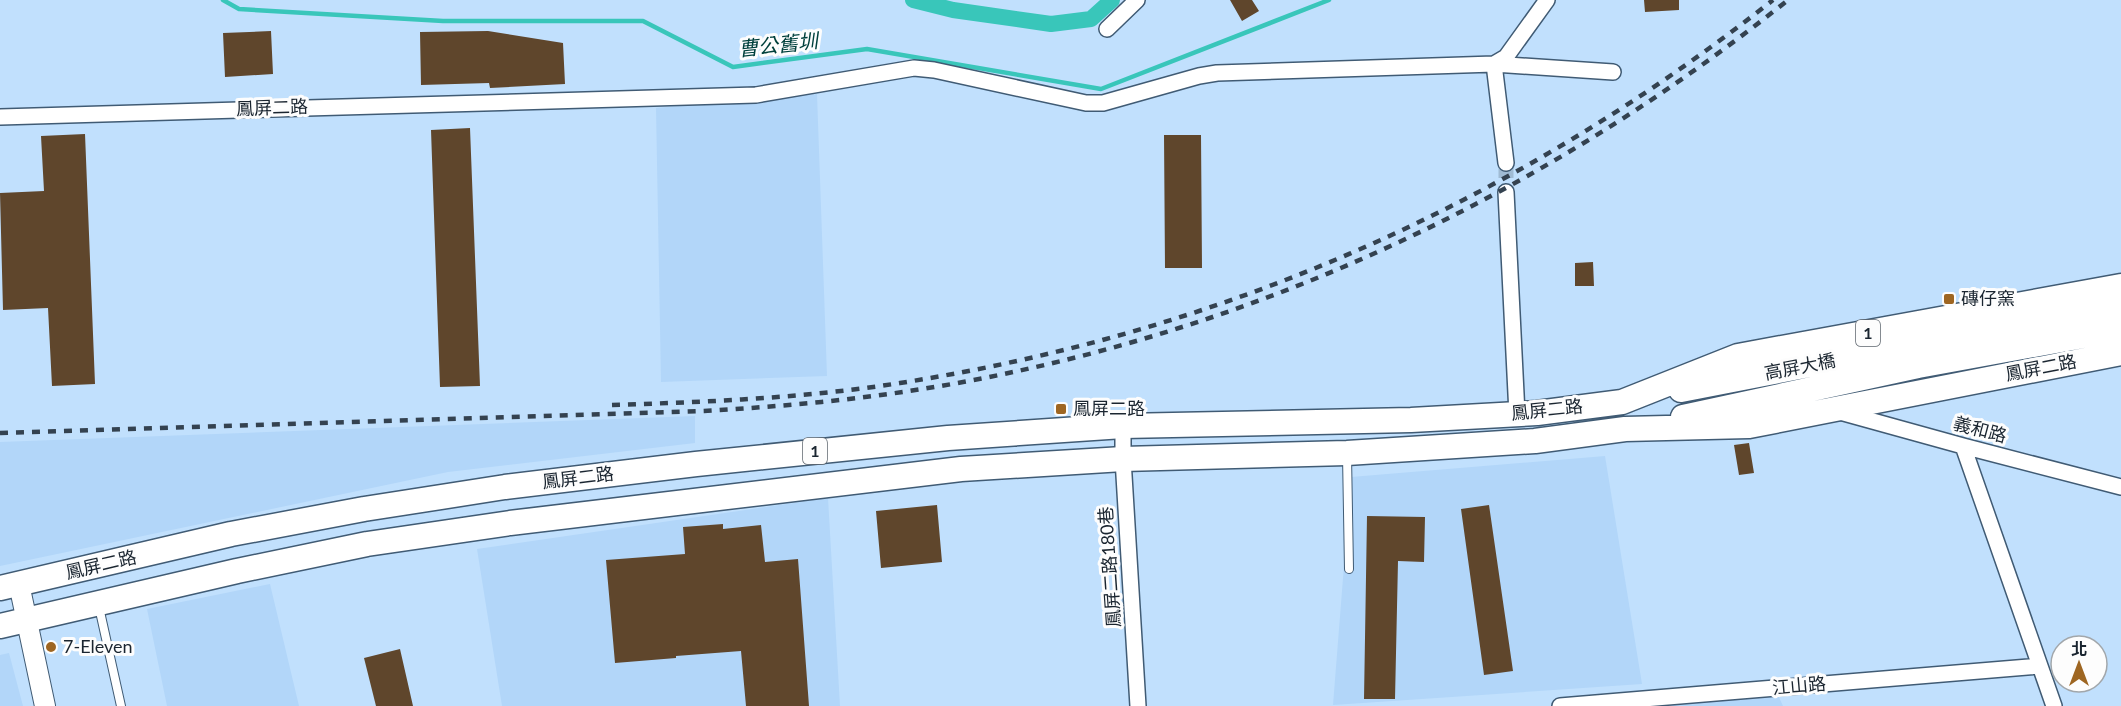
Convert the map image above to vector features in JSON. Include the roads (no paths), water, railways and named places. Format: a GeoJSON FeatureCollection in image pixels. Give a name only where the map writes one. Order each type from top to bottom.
{"type":"FeatureCollection","features":[{"type":"Feature","properties":{"kind":"main road","name":"鳳屏二路"},"geometry":{"type":"LineString","coordinates":[[9,586],[231,534],[364,509],[505,487],[684,465],[948,438],[1123,426],[1411,420],[1517,414],[1622,402],[1738,356],[2121,286]]}},
{"type":"Feature","properties":{"kind":"main road","name":"高屏大橋"},"geometry":{"type":"LineString","coordinates":[[1622,402],[1906,346],[2121,308]]}},
{"type":"Feature","properties":{"kind":"main road","name":"高屏大橋"},"geometry":{"type":"LineString","coordinates":[[1625,429],[1918,366],[2121,329]]}},
{"type":"Feature","properties":{"kind":"main road","name":"鳳屏二路"},"geometry":{"type":"LineString","coordinates":[[0,626],[367,544],[510,523],[961,470],[1123,459],[1347,453],[1535,441],[1625,429],[1749,426],[2121,353]]}},
{"type":"Feature","properties":{"kind":"main road"},"geometry":{"type":"LineString","coordinates":[[684,465],[686,501]]}},
{"type":"Feature","properties":{"kind":"street"},"geometry":{"type":"LineString","coordinates":[[1107,29],[1137,0]]}},
{"type":"Feature","properties":{"kind":"street"},"geometry":{"type":"LineString","coordinates":[[1506,163],[1494,64],[1506,57],[1547,0]]}},
{"type":"Feature","properties":{"kind":"street","name":"鳳屏二路"},"geometry":{"type":"LineString","coordinates":[[0,117],[756,95],[914,68],[934,70],[1086,103],[1102,103],[1217,73],[1494,64],[1613,72]]}},
{"type":"Feature","properties":{"kind":"street"},"geometry":{"type":"LineString","coordinates":[[1506,192],[1517,414]]}},
{"type":"Feature","properties":{"kind":"street","name":"義和路"},"geometry":{"type":"LineString","coordinates":[[1829,409],[2121,487]]}},
{"type":"Feature","properties":{"kind":"street","name":"鳳屏二路180巷"},"geometry":{"type":"LineString","coordinates":[[1123,426],[1138,706]]}},
{"type":"Feature","properties":{"kind":"street"},"geometry":{"type":"LineString","coordinates":[[1963,446],[2054,706]]}},
{"type":"Feature","properties":{"kind":"street"},"geometry":{"type":"LineString","coordinates":[[9,586],[28,621],[45,706]]}},
{"type":"Feature","properties":{"kind":"street","name":"江山路"},"geometry":{"type":"LineString","coordinates":[[1560,706],[2039,666]]}},
{"type":"Feature","properties":{"kind":"lane"},"geometry":{"type":"LineString","coordinates":[[1347,453],[1349,569]]}},
{"type":"Feature","properties":{"kind":"lane"},"geometry":{"type":"LineString","coordinates":[[98,603],[121,706]]}},
{"type":"Feature","properties":{"kind":"waterway","name":"曹公舊圳"},"geometry":{"type":"LineString","coordinates":[[223,0],[239,9],[443,21],[643,21],[733,67],[867,49],[1101,89],[1329,0]]}},
{"type":"Feature","properties":{"kind":"waterway"},"geometry":{"type":"LineString","coordinates":[[913,0],[953,10],[1051,24],[1091,19],[1112,0]]}},
{"type":"Feature","properties":{"kind":"tunnel"},"geometry":{"type":"LineString","coordinates":[[1506,163],[1506,192]]}},
{"type":"Feature","properties":{"kind":"railway"},"geometry":{"type":"LineString","coordinates":[[612,405],[792,396],[900,383],[1020,360],[1137,330],[1251,293],[1362,249],[1469,197],[1573,138],[1675,73],[1773,0]]}},
{"type":"Feature","properties":{"kind":"railway"},"geometry":{"type":"LineString","coordinates":[[0,433],[737,409],[898,393],[963,382],[1076,357],[1186,326],[1294,287],[1399,242],[1501,190],[1600,133],[1696,69],[1788,0]]}},
{"type":"Feature","properties":{"kind":"place","name":"磚仔窯"},"geometry":{"type":"Point","coordinates":[1949,299]}},
{"type":"Feature","properties":{"kind":"place","name":"鳳屏二路"},"geometry":{"type":"Point","coordinates":[1061,409]}},
{"type":"Feature","properties":{"kind":"place","name":"7-Eleven"},"geometry":{"type":"Point","coordinates":[51,647]}}]}
